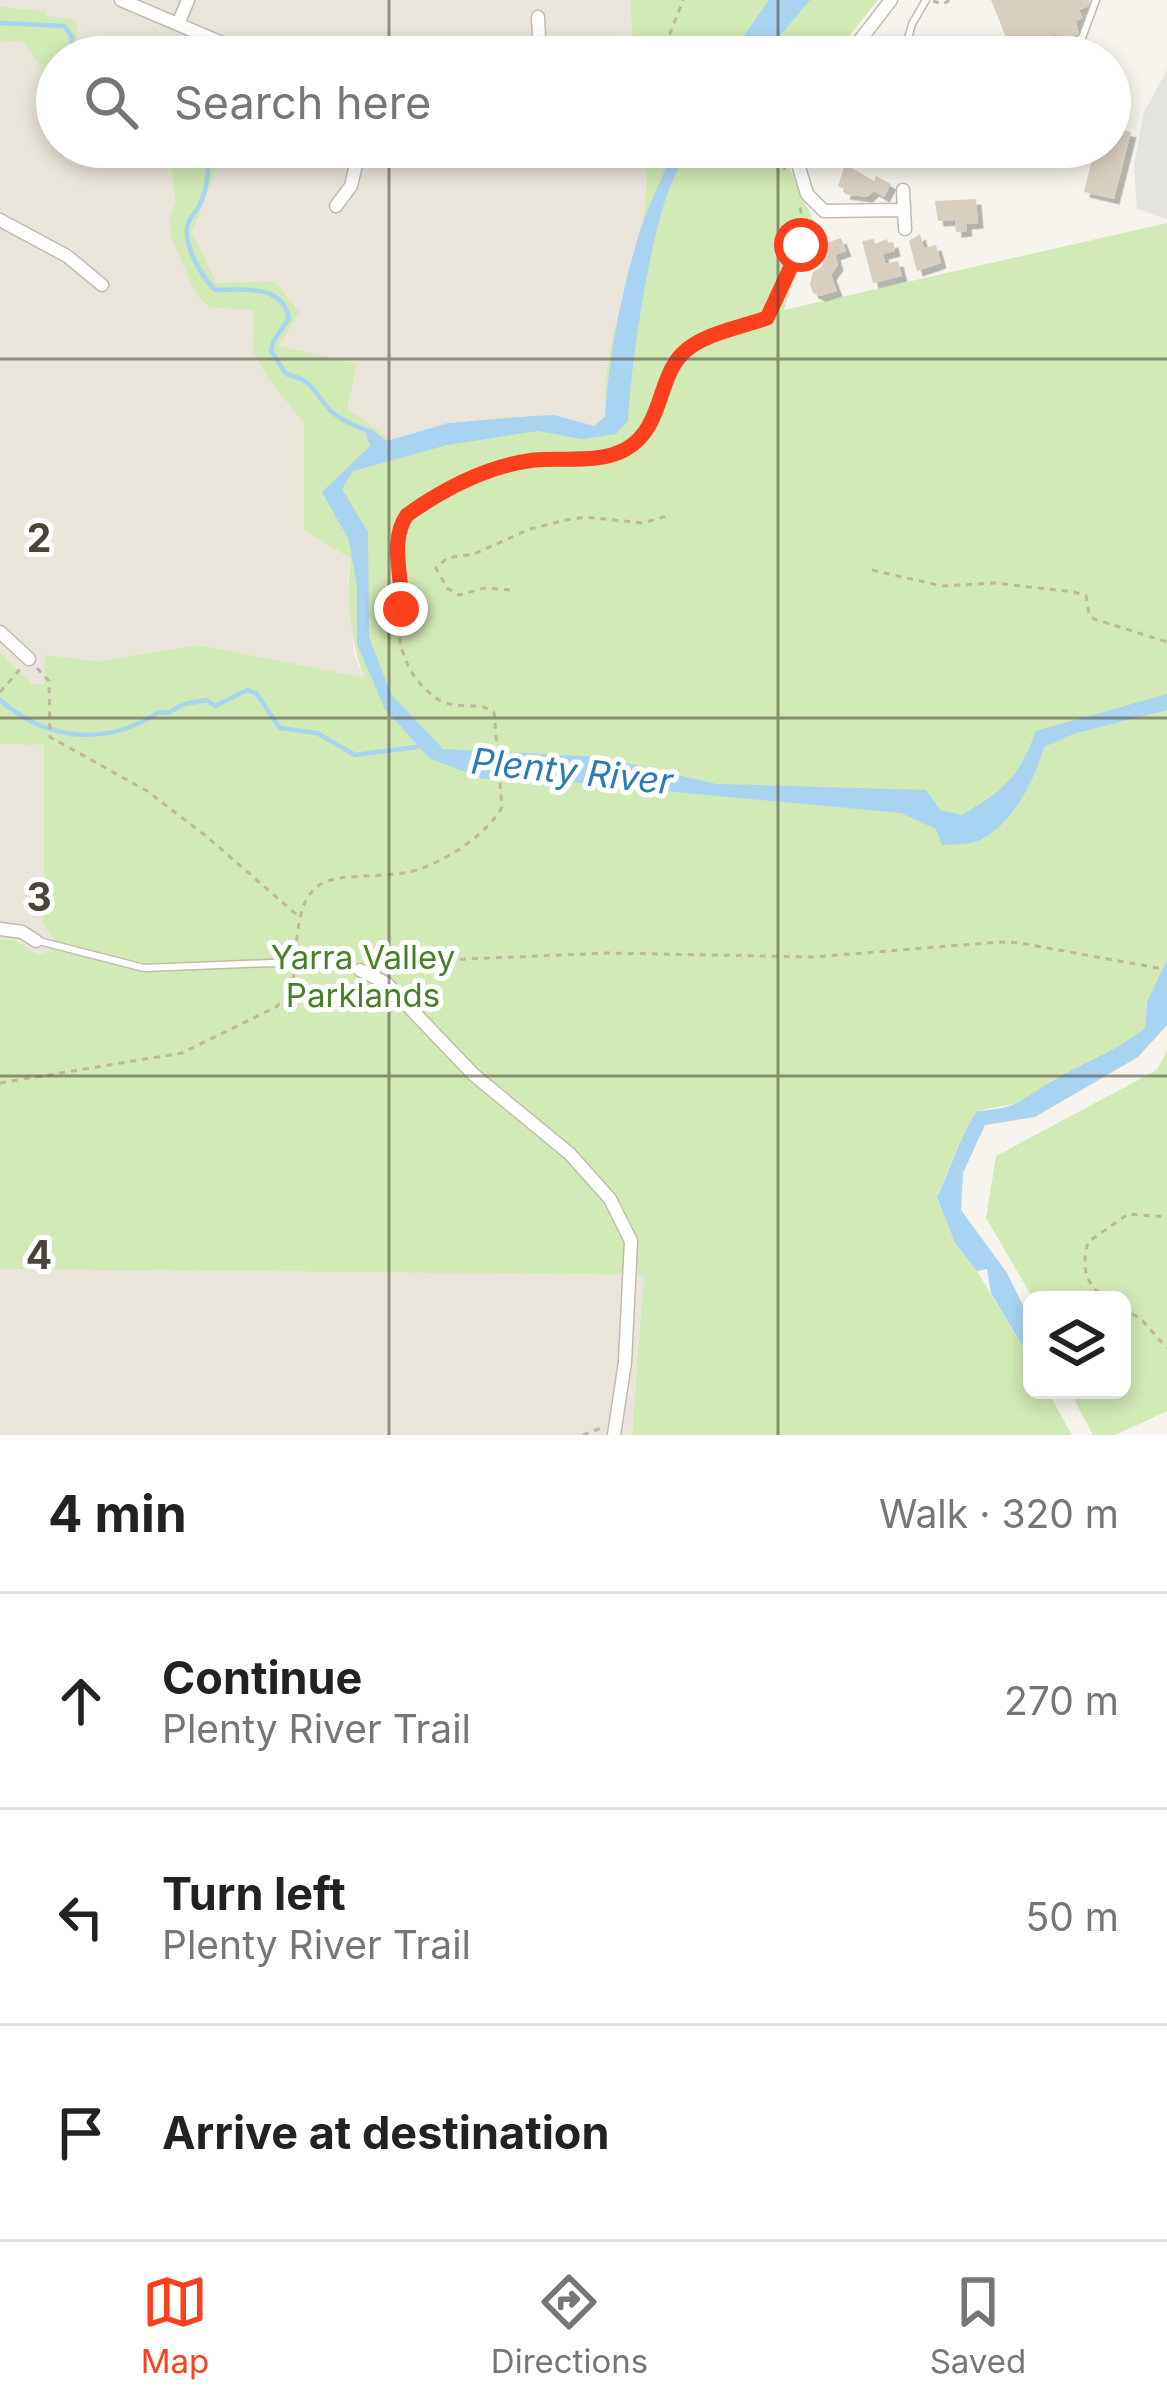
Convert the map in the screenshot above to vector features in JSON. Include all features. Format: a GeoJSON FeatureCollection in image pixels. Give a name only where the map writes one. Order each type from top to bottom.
{"type":"FeatureCollection","features":[{"type":"Feature","properties":{"kind":"street"},"geometry":{"type":"LineString","coordinates":[[121,0],[206,36]]}},
{"type":"Feature","properties":{"kind":"street"},"geometry":{"type":"LineString","coordinates":[[178,24],[188,0]]}},
{"type":"Feature","properties":{"kind":"street"},"geometry":{"type":"LineString","coordinates":[[863,36],[891,0]]}},
{"type":"Feature","properties":{"kind":"street"},"geometry":{"type":"LineString","coordinates":[[538,17],[539,36]]}},
{"type":"Feature","properties":{"kind":"street"},"geometry":{"type":"LineString","coordinates":[[336,206],[351,186],[355,168]]}},
{"type":"Feature","properties":{"kind":"street"},"geometry":{"type":"LineString","coordinates":[[799,168],[807,194],[824,211],[901,210]]}},
{"type":"Feature","properties":{"kind":"street"},"geometry":{"type":"LineString","coordinates":[[903,190],[904,229]]}},
{"type":"Feature","properties":{"kind":"street"},"geometry":{"type":"LineString","coordinates":[[0,220],[54,248],[102,285]]}},
{"type":"Feature","properties":{"kind":"street"},"geometry":{"type":"LineString","coordinates":[[0,632],[29,659]]}},
{"type":"Feature","properties":{"kind":"street"},"geometry":{"type":"LineString","coordinates":[[0,929],[22,932],[36,941]]}},
{"type":"Feature","properties":{"kind":"street"},"geometry":{"type":"LineString","coordinates":[[360,970],[386,983],[474,1076],[570,1154],[610,1198],[631,1241],[625,1362],[615,1429]]}},
{"type":"Feature","properties":{"kind":"lane"},"geometry":{"type":"LineString","coordinates":[[909,36],[928,0]]}},
{"type":"Feature","properties":{"kind":"lane"},"geometry":{"type":"LineString","coordinates":[[1083,36],[1096,0]]}},
{"type":"Feature","properties":{"kind":"lane"},"geometry":{"type":"LineString","coordinates":[[36,941],[144,968],[271,963],[360,970]]}},
{"type":"Feature","properties":{"kind":"path"},"geometry":{"type":"LineString","coordinates":[[669,36],[682,0]]}},
{"type":"Feature","properties":{"kind":"path"},"geometry":{"type":"LineString","coordinates":[[928,0],[943,4],[950,0]]}},
{"type":"Feature","properties":{"kind":"path"},"geometry":{"type":"LineString","coordinates":[[783,168],[790,181]]}},
{"type":"Feature","properties":{"kind":"path"},"geometry":{"type":"LineString","coordinates":[[502,807],[496,716],[490,708],[451,705],[438,699],[408,668],[399,628],[401,521],[422,504],[493,468],[539,459],[600,457],[632,446],[655,415],[681,355],[706,340],[767,318],[801,245],[796,192]]}},
{"type":"Feature","properties":{"kind":"path"},"geometry":{"type":"LineString","coordinates":[[510,590],[498,587],[459,595],[447,588],[436,568],[447,558],[474,554],[530,529],[566,520],[586,517],[643,523],[670,515]]}},
{"type":"Feature","properties":{"kind":"path"},"geometry":{"type":"LineString","coordinates":[[872,570],[942,586],[995,583],[1074,592],[1086,596],[1094,619],[1167,642]]}},
{"type":"Feature","properties":{"kind":"path"},"geometry":{"type":"LineString","coordinates":[[0,692],[29,659],[49,681],[50,737],[147,791],[299,917]]}},
{"type":"Feature","properties":{"kind":"path"},"geometry":{"type":"LineString","coordinates":[[360,970],[376,963],[431,958],[646,952],[814,957],[999,942],[1163,969]]}},
{"type":"Feature","properties":{"kind":"path"},"geometry":{"type":"LineString","coordinates":[[1095,1291],[1082,1265],[1088,1242],[1128,1214],[1167,1216]]}},
{"type":"Feature","properties":{"kind":"path"},"geometry":{"type":"LineString","coordinates":[[1131,1313],[1167,1348]]}},
{"type":"Feature","properties":{"kind":"path"},"geometry":{"type":"LineString","coordinates":[[583,1435],[615,1429]]}},
{"type":"Feature","properties":{"kind":"shaded area"},"geometry":{"type":"Polygon","coordinates":[[[0,0],[630,0],[632,36],[36,36],[36,168],[647,168],[649,176],[645,219],[608,362],[605,417],[594,427],[553,415],[448,423],[391,440],[348,575],[354,655],[365,679],[200,645],[98,661],[45,655],[45,685],[0,694],[0,0]]]}},
{"type":"Feature","properties":{"kind":"shaded area"},"geometry":{"type":"Polygon","coordinates":[[[1167,70],[1167,219],[1137,209],[1134,165],[1144,112],[1167,70]]]}},
{"type":"Feature","properties":{"kind":"shaded area"},"geometry":{"type":"Polygon","coordinates":[[[0,744],[44,744],[43,923],[54,939],[49,950],[38,955],[15,940],[0,940],[0,744]]]}},
{"type":"Feature","properties":{"kind":"shaded area"},"geometry":{"type":"Polygon","coordinates":[[[0,1269],[645,1275],[632,1435],[0,1435],[0,1269]]]}},
{"type":"Feature","properties":{"kind":"green space"},"geometry":{"type":"Polygon","coordinates":[[[630,0],[878,0],[849,36],[632,36],[630,0]]]}},
{"type":"Feature","properties":{"kind":"green space"},"geometry":{"type":"Polygon","coordinates":[[[0,7],[45,11],[45,16],[76,20],[77,36],[36,36],[36,61],[24,42],[0,41],[0,7]]]}},
{"type":"Feature","properties":{"kind":"green space","name":"Yarra Valley Parklands"},"geometry":{"type":"Polygon","coordinates":[[[171,168],[217,168],[192,232],[216,283],[275,282],[299,312],[279,346],[357,364],[347,409],[391,440],[492,419],[543,418],[594,426],[605,417],[608,360],[642,227],[645,168],[790,168],[814,222],[784,310],[1167,223],[1167,960],[1147,1002],[1145,1028],[1115,1052],[1053,1080],[1028,1101],[977,1111],[937,1197],[955,1243],[1023,1347],[1023,1399],[1052,1399],[1072,1435],[632,1435],[644,1275],[0,1269],[0,940],[15,940],[38,955],[49,950],[54,939],[43,923],[44,745],[0,744],[0,652],[32,684],[44,685],[45,655],[98,661],[200,645],[365,678],[351,618],[352,559],[304,530],[304,423],[267,377],[253,351],[254,310],[211,308],[196,294],[172,240],[169,221],[176,202],[171,168]]]}},
{"type":"Feature","properties":{"kind":"green space"},"geometry":{"type":"Polygon","coordinates":[[[1167,1050],[1167,1411],[1115,1435],[1093,1435],[1074,1399],[1131,1399],[1131,1291],[1029,1291],[986,1218],[996,1156],[1157,1070],[1167,1050]]]}},
{"type":"Feature","properties":{"kind":"water"},"geometry":{"type":"Polygon","coordinates":[[[769,0],[810,0],[780,36],[744,36],[769,0]]]}},
{"type":"Feature","properties":{"kind":"water","name":"Plenty River"},"geometry":{"type":"Polygon","coordinates":[[[665,168],[679,168],[651,255],[628,421],[616,434],[582,439],[538,431],[447,445],[353,471],[342,489],[368,532],[369,637],[391,694],[443,749],[601,757],[716,784],[926,790],[940,810],[962,815],[1008,781],[1036,731],[1167,694],[1167,710],[1076,733],[1044,747],[1013,812],[992,832],[967,844],[942,845],[936,829],[901,813],[536,779],[483,779],[429,758],[385,709],[357,644],[357,587],[349,540],[322,492],[370,446],[366,435],[371,429],[387,441],[448,423],[554,415],[594,426],[605,417],[613,348],[643,223],[665,168]]]}},
{"type":"Feature","properties":{"kind":"water"},"geometry":{"type":"Polygon","coordinates":[[[1167,960],[1167,1025],[1138,1057],[1035,1117],[985,1125],[963,1173],[961,1210],[1007,1273],[1023,1306],[1023,1347],[991,1293],[987,1269],[977,1271],[955,1243],[937,1197],[977,1111],[1019,1102],[1122,1044],[1145,1028],[1147,1002],[1167,960]]]}},
{"type":"Feature","properties":{"kind":"building"},"geometry":{"type":"Polygon","coordinates":[[[991,0],[1089,0],[1092,5],[1079,10],[1083,18],[1076,21],[1077,36],[1006,36],[991,0]]]}},
{"type":"Feature","properties":{"kind":"building"},"geometry":{"type":"Polygon","coordinates":[[[844,168],[891,184],[884,197],[874,191],[867,197],[844,194],[846,190],[838,186],[844,168]]]}},
{"type":"Feature","properties":{"kind":"building"},"geometry":{"type":"Polygon","coordinates":[[[1090,168],[1122,168],[1114,199],[1084,192],[1090,168]]]}},
{"type":"Feature","properties":{"kind":"building"},"geometry":{"type":"Polygon","coordinates":[[[976,199],[978,223],[966,224],[967,231],[956,232],[955,220],[938,221],[935,201],[976,199]]]}},
{"type":"Feature","properties":{"kind":"building"},"geometry":{"type":"Polygon","coordinates":[[[920,234],[924,248],[936,245],[941,263],[917,271],[909,241],[920,234]]]}},
{"type":"Feature","properties":{"kind":"building"},"geometry":{"type":"Polygon","coordinates":[[[841,238],[846,251],[835,255],[838,265],[831,275],[837,291],[813,293],[813,272],[823,266],[820,252],[828,250],[826,243],[841,238]]]}},
{"type":"Feature","properties":{"kind":"building"},"geometry":{"type":"Polygon","coordinates":[[[874,239],[875,244],[887,239],[893,242],[895,251],[883,254],[885,264],[898,261],[902,276],[873,283],[862,241],[874,239]]]}},
{"type":"Feature","properties":{"kind":"waterway"},"geometry":{"type":"LineString","coordinates":[[0,23],[64,26],[71,36]]}},
{"type":"Feature","properties":{"kind":"waterway"},"geometry":{"type":"LineString","coordinates":[[207,168],[200,204],[187,229],[200,270],[215,290],[260,291],[278,299],[289,318],[271,351],[286,374],[307,383],[337,416],[370,432]]}},
{"type":"Feature","properties":{"kind":"waterway"},"geometry":{"type":"LineString","coordinates":[[0,700],[58,731],[99,734],[184,704],[207,700],[215,706],[247,690],[256,693],[280,728],[317,733],[355,755],[424,746]]}},
{"type":"Feature","properties":{"kind":"route"},"geometry":{"type":"LineString","coordinates":[[401,609],[397,549],[401,521],[407,515],[493,468],[539,459],[600,457],[632,446],[655,415],[681,355],[706,340],[767,318],[801,245]]}}]}
